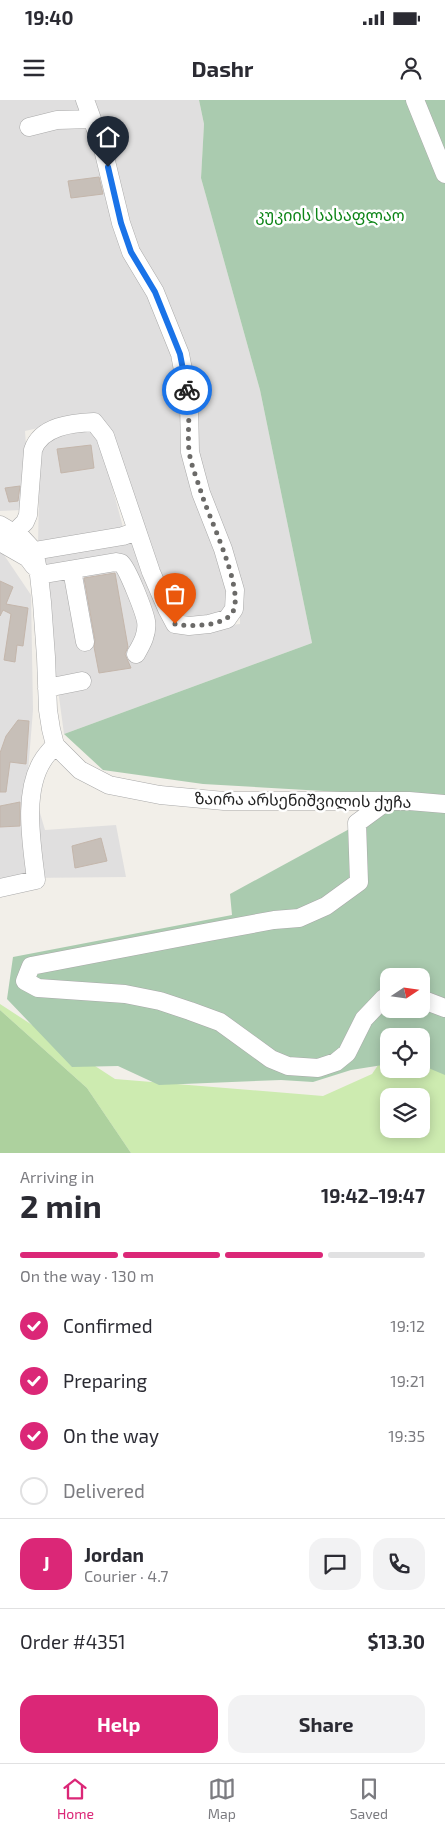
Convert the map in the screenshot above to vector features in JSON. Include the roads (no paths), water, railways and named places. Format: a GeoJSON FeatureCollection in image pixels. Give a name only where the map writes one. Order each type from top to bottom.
{"type":"FeatureCollection","features":[{"type":"Feature","properties":{"kind":"street"},"geometry":{"type":"LineString","coordinates":[[6,537],[25,522],[28,515],[33,450],[42,434],[73,423],[94,422],[105,436],[137,531],[167,609],[175,624],[189,626],[227,619],[234,610],[235,590],[223,549],[201,493],[190,452],[189,402],[180,354],[155,292],[131,252],[121,223],[103,148],[84,100]]}},
{"type":"Feature","properties":{"kind":"street"},"geometry":{"type":"LineString","coordinates":[[414,100],[445,174]]}},
{"type":"Feature","properties":{"kind":"street"},"geometry":{"type":"LineString","coordinates":[[29,127],[57,120],[92,118]]}},
{"type":"Feature","properties":{"kind":"street"},"geometry":{"type":"LineString","coordinates":[[34,552],[123,536],[137,531]]}},
{"type":"Feature","properties":{"kind":"street"},"geometry":{"type":"LineString","coordinates":[[0,888],[36,880],[30,826],[31,797],[35,778],[42,761],[55,745],[48,710],[46,656],[39,575],[34,552],[22,538],[6,537]]}},
{"type":"Feature","properties":{"kind":"street"},"geometry":{"type":"LineString","coordinates":[[6,537],[28,558],[39,575]]}},
{"type":"Feature","properties":{"kind":"street"},"geometry":{"type":"LineString","coordinates":[[39,575],[116,562],[121,563],[125,567],[146,621],[146,634],[136,654]]}},
{"type":"Feature","properties":{"kind":"street"},"geometry":{"type":"LineString","coordinates":[[72,570],[85,642]]}},
{"type":"Feature","properties":{"kind":"street"},"geometry":{"type":"LineString","coordinates":[[47,688],[82,681]]}},
{"type":"Feature","properties":{"kind":"street","name":"ზაირა არსენიშვილის ქუჩა"},"geometry":{"type":"LineString","coordinates":[[55,745],[80,770],[109,786],[160,795],[224,801],[409,801],[445,804]]}},
{"type":"Feature","properties":{"kind":"street"},"geometry":{"type":"LineString","coordinates":[[380,1002],[364,1019],[347,1053],[336,1062],[318,1068],[295,1067],[288,1066],[271,1058],[220,1022],[168,1004],[125,994],[38,988],[25,981],[31,966],[218,930],[299,918],[326,906],[359,882],[356,823],[387,801]]}},
{"type":"Feature","properties":{"kind":"street"},"geometry":{"type":"LineString","coordinates":[[430,1002],[445,1008]]}},
{"type":"Feature","properties":{"kind":"park label","name":"კუკიის სასაფლაო"},"geometry":{"type":"Point","coordinates":[330,215]}}]}
